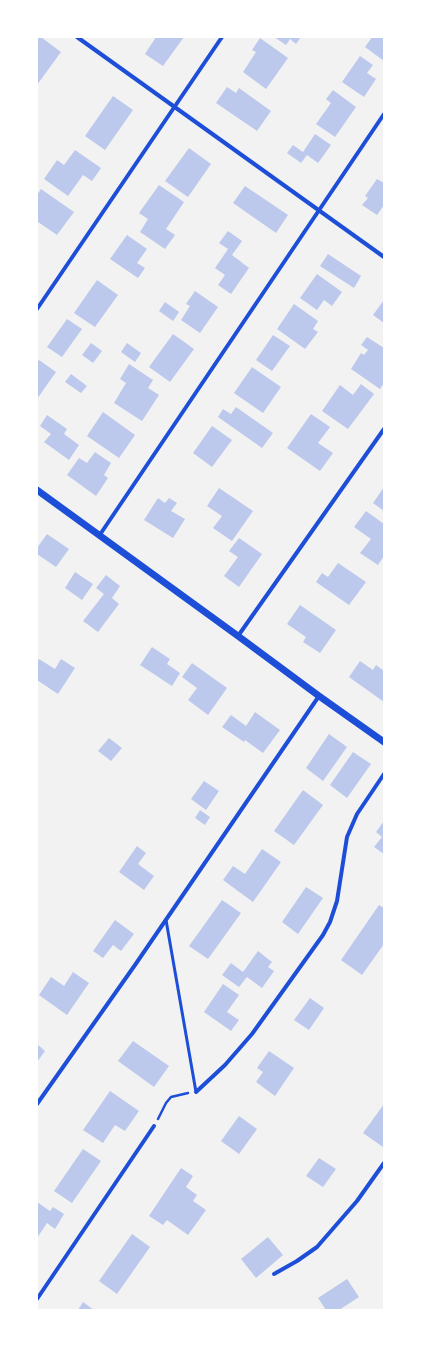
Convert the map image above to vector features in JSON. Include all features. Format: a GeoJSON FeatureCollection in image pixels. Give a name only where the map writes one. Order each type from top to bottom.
{"type":"FeatureCollection","features":[{"type":"Feature","properties":{"kind":"street"},"geometry":{"type":"LineString","coordinates":[[77,37],[384,257]]}},
{"type":"Feature","properties":{"kind":"street"},"geometry":{"type":"LineString","coordinates":[[37,309],[222,37]]}},
{"type":"Feature","properties":{"kind":"street"},"geometry":{"type":"LineString","coordinates":[[99,536],[384,114]]}},
{"type":"Feature","properties":{"kind":"street"},"geometry":{"type":"LineString","coordinates":[[238,636],[384,429]]}},
{"type":"Feature","properties":{"kind":"street"},"geometry":{"type":"LineString","coordinates":[[37,490],[384,742]]}},
{"type":"Feature","properties":{"kind":"street"},"geometry":{"type":"LineString","coordinates":[[37,1104],[166,920],[319,696]]}},
{"type":"Feature","properties":{"kind":"street"},"geometry":{"type":"LineString","coordinates":[[196,1092],[225,1065],[252,1034],[323,935],[330,922],[337,902],[346,837],[357,814],[384,774]]}},
{"type":"Feature","properties":{"kind":"street"},"geometry":{"type":"LineString","coordinates":[[37,1299],[154,1126]]}},
{"type":"Feature","properties":{"kind":"street"},"geometry":{"type":"LineString","coordinates":[[274,1274],[297,1261],[317,1247],[357,1201],[384,1163]]}},
{"type":"Feature","properties":{"kind":"lane"},"geometry":{"type":"LineString","coordinates":[[166,920],[196,1092]]}},
{"type":"Feature","properties":{"kind":"path"},"geometry":{"type":"LineString","coordinates":[[154,1126],[163,1108],[171,1097],[196,1092]]}},
{"type":"Feature","properties":{"kind":"building"},"geometry":{"type":"Polygon","coordinates":[[[37,37],[41,37],[61,52],[37,85],[37,37]]]}},
{"type":"Feature","properties":{"kind":"building"},"geometry":{"type":"Polygon","coordinates":[[[156,37],[184,37],[163,66],[145,54],[156,37]]]}},
{"type":"Feature","properties":{"kind":"building"},"geometry":{"type":"Polygon","coordinates":[[[274,37],[301,37],[296,44],[290,39],[286,45],[274,37]]]}},
{"type":"Feature","properties":{"kind":"building"},"geometry":{"type":"Polygon","coordinates":[[[372,37],[384,37],[384,61],[365,47],[372,37]]]}},
{"type":"Feature","properties":{"kind":"building"},"geometry":{"type":"Polygon","coordinates":[[[260,38],[288,58],[266,89],[243,72],[256,52],[252,50],[260,38]]]}},
{"type":"Feature","properties":{"kind":"building"},"geometry":{"type":"Polygon","coordinates":[[[360,56],[373,65],[367,73],[376,79],[364,97],[342,82],[360,56]]]}},
{"type":"Feature","properties":{"kind":"building"},"geometry":{"type":"Polygon","coordinates":[[[227,87],[236,93],[239,88],[271,111],[257,131],[216,103],[227,87]]]}},
{"type":"Feature","properties":{"kind":"building"},"geometry":{"type":"Polygon","coordinates":[[[333,90],[356,107],[335,137],[316,124],[331,103],[326,99],[333,90]]]}},
{"type":"Feature","properties":{"kind":"building"},"geometry":{"type":"Polygon","coordinates":[[[113,96],[133,110],[105,150],[85,136],[113,96]]]}},
{"type":"Feature","properties":{"kind":"building"},"geometry":{"type":"Polygon","coordinates":[[[315,134],[331,145],[318,163],[307,155],[301,163],[287,153],[293,145],[303,152],[315,134]]]}},
{"type":"Feature","properties":{"kind":"building"},"geometry":{"type":"Polygon","coordinates":[[[189,148],[211,164],[188,197],[165,181],[189,148]]]}},
{"type":"Feature","properties":{"kind":"building"},"geometry":{"type":"Polygon","coordinates":[[[75,150],[101,168],[92,181],[83,175],[68,196],[44,179],[57,160],[64,165],[75,150]]]}},
{"type":"Feature","properties":{"kind":"building"},"geometry":{"type":"Polygon","coordinates":[[[377,179],[384,183],[384,205],[377,215],[362,205],[368,198],[365,196],[377,179]]]}},
{"type":"Feature","properties":{"kind":"building"},"geometry":{"type":"Polygon","coordinates":[[[159,185],[184,202],[166,229],[175,235],[165,249],[140,232],[148,219],[139,213],[159,185]]]}},
{"type":"Feature","properties":{"kind":"building"},"geometry":{"type":"Polygon","coordinates":[[[245,186],[288,215],[276,233],[233,203],[245,186]]]}},
{"type":"Feature","properties":{"kind":"building"},"geometry":{"type":"Polygon","coordinates":[[[41,189],[74,212],[57,235],[38,222],[37,224],[37,195],[41,189]]]}},
{"type":"Feature","properties":{"kind":"building"},"geometry":{"type":"Polygon","coordinates":[[[228,231],[242,241],[232,255],[249,268],[231,294],[218,285],[225,275],[215,268],[228,249],[219,243],[228,231]]]}},
{"type":"Feature","properties":{"kind":"building"},"geometry":{"type":"Polygon","coordinates":[[[127,235],[147,249],[137,263],[145,268],[138,278],[110,259],[127,235]]]}},
{"type":"Feature","properties":{"kind":"building"},"geometry":{"type":"Polygon","coordinates":[[[328,254],[361,276],[354,288],[320,266],[328,254]]]}},
{"type":"Feature","properties":{"kind":"building"},"geometry":{"type":"Polygon","coordinates":[[[317,274],[342,292],[332,306],[324,300],[317,310],[300,298],[317,274]]]}},
{"type":"Feature","properties":{"kind":"building"},"geometry":{"type":"Polygon","coordinates":[[[97,280],[118,295],[95,327],[74,313],[97,280]]]}},
{"type":"Feature","properties":{"kind":"building"},"geometry":{"type":"Polygon","coordinates":[[[195,291],[218,307],[200,333],[181,320],[190,306],[186,304],[195,291]]]}},
{"type":"Feature","properties":{"kind":"building"},"geometry":{"type":"Polygon","coordinates":[[[384,300],[384,323],[373,315],[384,300]]]}},
{"type":"Feature","properties":{"kind":"building"},"geometry":{"type":"Polygon","coordinates":[[[165,302],[179,312],[173,321],[159,311],[165,302]]]}},
{"type":"Feature","properties":{"kind":"building"},"geometry":{"type":"Polygon","coordinates":[[[294,304],[318,321],[313,329],[318,332],[305,349],[277,329],[294,304]]]}},
{"type":"Feature","properties":{"kind":"building"},"geometry":{"type":"Polygon","coordinates":[[[67,319],[82,329],[62,357],[47,347],[67,319]]]}},
{"type":"Feature","properties":{"kind":"building"},"geometry":{"type":"Polygon","coordinates":[[[173,334],[194,349],[170,382],[149,367],[173,334]]]}},
{"type":"Feature","properties":{"kind":"building"},"geometry":{"type":"Polygon","coordinates":[[[273,335],[290,346],[272,371],[256,360],[273,335]]]}},
{"type":"Feature","properties":{"kind":"building"},"geometry":{"type":"Polygon","coordinates":[[[367,337],[384,348],[384,383],[380,389],[351,369],[361,353],[364,355],[368,350],[361,345],[367,337]]]}},
{"type":"Feature","properties":{"kind":"building"},"geometry":{"type":"Polygon","coordinates":[[[91,343],[102,351],[93,363],[82,355],[91,343]]]}},
{"type":"Feature","properties":{"kind":"building"},"geometry":{"type":"Polygon","coordinates":[[[127,343],[141,353],[135,362],[121,352],[127,343]]]}},
{"type":"Feature","properties":{"kind":"building"},"geometry":{"type":"Polygon","coordinates":[[[39,360],[56,372],[37,399],[37,362],[39,360]]]}},
{"type":"Feature","properties":{"kind":"building"},"geometry":{"type":"Polygon","coordinates":[[[129,364],[153,380],[148,388],[159,395],[142,421],[114,403],[126,383],[120,379],[129,364]]]}},
{"type":"Feature","properties":{"kind":"building"},"geometry":{"type":"Polygon","coordinates":[[[252,367],[281,387],[263,413],[234,393],[252,367]]]}},
{"type":"Feature","properties":{"kind":"building"},"geometry":{"type":"Polygon","coordinates":[[[71,374],[87,386],[81,393],[65,382],[71,374]]]}},
{"type":"Feature","properties":{"kind":"building"},"geometry":{"type":"Polygon","coordinates":[[[361,384],[374,394],[348,429],[322,411],[340,385],[353,395],[361,384]]]}},
{"type":"Feature","properties":{"kind":"building"},"geometry":{"type":"Polygon","coordinates":[[[236,407],[273,433],[262,448],[218,417],[223,409],[231,414],[236,407]]]}},
{"type":"Feature","properties":{"kind":"building"},"geometry":{"type":"Polygon","coordinates":[[[103,412],[135,435],[119,458],[87,436],[103,412]]]}},
{"type":"Feature","properties":{"kind":"building"},"geometry":{"type":"Polygon","coordinates":[[[311,414],[330,427],[318,443],[333,453],[320,471],[287,448],[311,414]]]}},
{"type":"Feature","properties":{"kind":"building"},"geometry":{"type":"Polygon","coordinates":[[[47,415],[67,429],[64,434],[79,445],[69,460],[44,442],[51,434],[40,426],[47,415]]]}},
{"type":"Feature","properties":{"kind":"building"},"geometry":{"type":"Polygon","coordinates":[[[212,426],[232,440],[212,467],[193,453],[212,426]]]}},
{"type":"Feature","properties":{"kind":"building"},"geometry":{"type":"Polygon","coordinates":[[[95,452],[111,463],[104,475],[108,478],[96,496],[67,475],[79,458],[87,463],[95,452]]]}},
{"type":"Feature","properties":{"kind":"building"},"geometry":{"type":"Polygon","coordinates":[[[384,487],[384,511],[373,503],[384,487]]]}},
{"type":"Feature","properties":{"kind":"building"},"geometry":{"type":"Polygon","coordinates":[[[219,488],[253,511],[232,541],[213,528],[222,516],[207,506],[219,488]]]}},
{"type":"Feature","properties":{"kind":"building"},"geometry":{"type":"Polygon","coordinates":[[[158,498],[165,503],[169,498],[177,503],[171,511],[185,519],[173,538],[144,520],[158,498]]]}},
{"type":"Feature","properties":{"kind":"building"},"geometry":{"type":"Polygon","coordinates":[[[366,511],[384,524],[384,556],[378,565],[360,553],[371,539],[354,527],[366,511]]]}},
{"type":"Feature","properties":{"kind":"building"},"geometry":{"type":"Polygon","coordinates":[[[47,534],[69,549],[56,567],[37,554],[37,548],[47,534]]]}},
{"type":"Feature","properties":{"kind":"building"},"geometry":{"type":"Polygon","coordinates":[[[239,538],[262,554],[239,587],[224,576],[238,557],[229,551],[239,538]]]}},
{"type":"Feature","properties":{"kind":"building"},"geometry":{"type":"Polygon","coordinates":[[[338,563],[366,582],[349,605],[316,582],[322,573],[328,577],[338,563]]]}},
{"type":"Feature","properties":{"kind":"building"},"geometry":{"type":"Polygon","coordinates":[[[75,572],[93,584],[82,600],[65,588],[75,572]]]}},
{"type":"Feature","properties":{"kind":"building"},"geometry":{"type":"Polygon","coordinates":[[[106,575],[120,586],[112,598],[119,604],[98,632],[83,621],[104,594],[96,588],[106,575]]]}},
{"type":"Feature","properties":{"kind":"building"},"geometry":{"type":"Polygon","coordinates":[[[300,605],[336,630],[320,653],[303,642],[306,637],[287,624],[300,605]]]}},
{"type":"Feature","properties":{"kind":"building"},"geometry":{"type":"Polygon","coordinates":[[[152,647],[170,659],[167,664],[180,673],[172,686],[140,665],[152,647]]]}},
{"type":"Feature","properties":{"kind":"building"},"geometry":{"type":"Polygon","coordinates":[[[39,659],[55,669],[61,659],[75,668],[58,694],[37,680],[37,662],[39,659]]]}},
{"type":"Feature","properties":{"kind":"building"},"geometry":{"type":"Polygon","coordinates":[[[360,661],[373,670],[376,665],[384,671],[384,702],[349,677],[360,661]]]}},
{"type":"Feature","properties":{"kind":"building"},"geometry":{"type":"Polygon","coordinates":[[[192,663],[227,688],[208,715],[188,700],[197,688],[182,677],[192,663]]]}},
{"type":"Feature","properties":{"kind":"building"},"geometry":{"type":"Polygon","coordinates":[[[255,712],[280,730],[263,753],[245,740],[244,742],[222,727],[231,715],[246,726],[255,712]]]}},
{"type":"Feature","properties":{"kind":"building"},"geometry":{"type":"Polygon","coordinates":[[[329,734],[347,747],[323,781],[306,768],[329,734]]]}},
{"type":"Feature","properties":{"kind":"building"},"geometry":{"type":"Polygon","coordinates":[[[109,738],[122,748],[111,761],[98,751],[109,738]]]}},
{"type":"Feature","properties":{"kind":"building"},"geometry":{"type":"Polygon","coordinates":[[[353,752],[371,764],[347,798],[330,785],[353,752]]]}},
{"type":"Feature","properties":{"kind":"building"},"geometry":{"type":"Polygon","coordinates":[[[204,781],[219,791],[206,810],[191,799],[204,781]]]}},
{"type":"Feature","properties":{"kind":"building"},"geometry":{"type":"Polygon","coordinates":[[[303,790],[323,805],[294,845],[274,831],[303,790]]]}},
{"type":"Feature","properties":{"kind":"building"},"geometry":{"type":"Polygon","coordinates":[[[200,810],[210,817],[205,825],[195,818],[200,810]]]}},
{"type":"Feature","properties":{"kind":"building"},"geometry":{"type":"Polygon","coordinates":[[[384,821],[384,854],[374,847],[382,837],[376,832],[384,821]]]}},
{"type":"Feature","properties":{"kind":"building"},"geometry":{"type":"Polygon","coordinates":[[[137,846],[146,853],[138,864],[154,876],[144,890],[119,872],[137,846]]]}},
{"type":"Feature","properties":{"kind":"building"},"geometry":{"type":"Polygon","coordinates":[[[262,849],[281,862],[253,902],[223,880],[233,866],[245,874],[262,849]]]}},
{"type":"Feature","properties":{"kind":"building"},"geometry":{"type":"Polygon","coordinates":[[[306,887],[323,898],[298,934],[282,922],[306,887]]]}},
{"type":"Feature","properties":{"kind":"building"},"geometry":{"type":"Polygon","coordinates":[[[222,900],[241,913],[208,959],[189,946],[222,900]]]}},
{"type":"Feature","properties":{"kind":"building"},"geometry":{"type":"Polygon","coordinates":[[[379,905],[384,908],[384,944],[362,975],[341,960],[379,905]]]}},
{"type":"Feature","properties":{"kind":"building"},"geometry":{"type":"Polygon","coordinates":[[[115,920],[134,934],[121,951],[113,945],[103,958],[93,951],[115,920]]]}},
{"type":"Feature","properties":{"kind":"building"},"geometry":{"type":"Polygon","coordinates":[[[258,951],[272,962],[268,967],[274,971],[262,988],[247,977],[239,987],[222,975],[231,963],[243,972],[258,951]]]}},
{"type":"Feature","properties":{"kind":"building"},"geometry":{"type":"Polygon","coordinates":[[[73,972],[89,983],[67,1015],[39,995],[51,977],[64,986],[73,972]]]}},
{"type":"Feature","properties":{"kind":"building"},"geometry":{"type":"Polygon","coordinates":[[[223,984],[239,995],[227,1012],[239,1020],[231,1031],[204,1012],[223,984]]]}},
{"type":"Feature","properties":{"kind":"building"},"geometry":{"type":"Polygon","coordinates":[[[310,998],[324,1008],[309,1030],[294,1020],[310,998]]]}},
{"type":"Feature","properties":{"kind":"building"},"geometry":{"type":"Polygon","coordinates":[[[133,1041],[169,1066],[154,1087],[118,1061],[133,1041]]]}},
{"type":"Feature","properties":{"kind":"building"},"geometry":{"type":"Polygon","coordinates":[[[37,1044],[45,1051],[37,1062],[37,1044]]]}},
{"type":"Feature","properties":{"kind":"building"},"geometry":{"type":"Polygon","coordinates":[[[269,1051],[294,1068],[275,1096],[256,1082],[263,1072],[257,1068],[269,1051]]]}},
{"type":"Feature","properties":{"kind":"building"},"geometry":{"type":"Polygon","coordinates":[[[110,1091],[139,1111],[125,1131],[115,1125],[103,1143],[83,1130],[110,1091]]]}},
{"type":"Feature","properties":{"kind":"building"},"geometry":{"type":"Polygon","coordinates":[[[384,1104],[384,1145],[383,1147],[363,1133],[384,1104]]]}},
{"type":"Feature","properties":{"kind":"building"},"geometry":{"type":"Polygon","coordinates":[[[239,1116],[257,1129],[239,1154],[221,1141],[239,1116]]]}},
{"type":"Feature","properties":{"kind":"building"},"geometry":{"type":"Polygon","coordinates":[[[83,1149],[101,1161],[72,1203],[54,1191],[83,1149]]]}},
{"type":"Feature","properties":{"kind":"building"},"geometry":{"type":"Polygon","coordinates":[[[319,1158],[336,1169],[323,1187],[306,1176],[319,1158]]]}},
{"type":"Feature","properties":{"kind":"building"},"geometry":{"type":"Polygon","coordinates":[[[181,1168],[193,1176],[186,1187],[197,1195],[193,1201],[206,1210],[188,1235],[167,1220],[163,1225],[149,1216],[181,1168]]]}},
{"type":"Feature","properties":{"kind":"building"},"geometry":{"type":"Polygon","coordinates":[[[37,1202],[50,1211],[53,1207],[64,1214],[55,1229],[47,1223],[37,1238],[37,1202]]]}},
{"type":"Feature","properties":{"kind":"building"},"geometry":{"type":"Polygon","coordinates":[[[132,1234],[150,1247],[117,1294],[99,1281],[132,1234]]]}},
{"type":"Feature","properties":{"kind":"building"},"geometry":{"type":"Polygon","coordinates":[[[268,1237],[283,1255],[256,1278],[241,1259],[268,1237]]]}},
{"type":"Feature","properties":{"kind":"building"},"geometry":{"type":"Polygon","coordinates":[[[347,1279],[359,1297],[339,1310],[326,1310],[318,1298],[347,1279]]]}},
{"type":"Feature","properties":{"kind":"building"},"geometry":{"type":"Polygon","coordinates":[[[83,1302],[94,1310],[78,1310],[83,1302]]]}}]}
